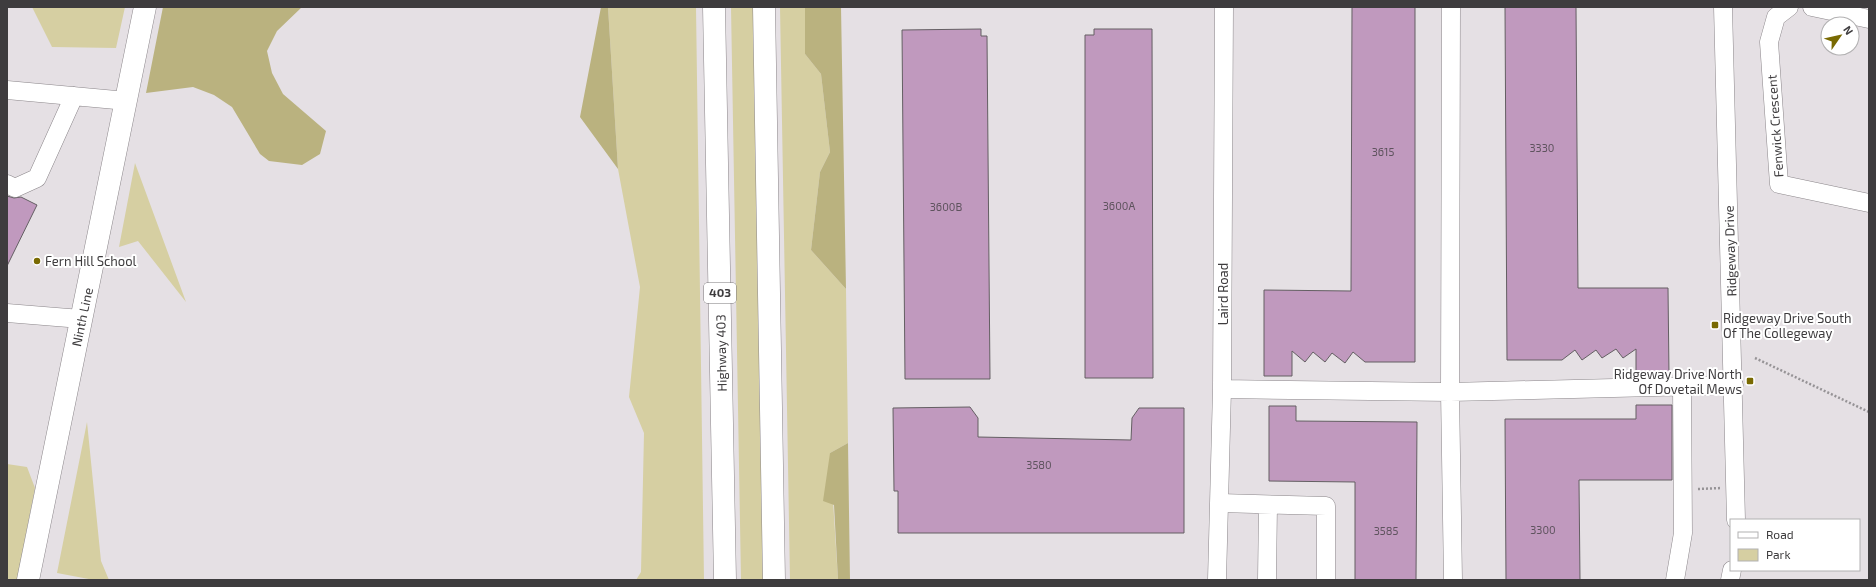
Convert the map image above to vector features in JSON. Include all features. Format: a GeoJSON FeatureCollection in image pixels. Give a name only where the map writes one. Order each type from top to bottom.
{"type":"FeatureCollection","features":[{"type":"Feature","properties":{"kind":"main road","name":"Ninth Line"},"geometry":{"type":"LineString","coordinates":[[28,580],[145,7]]}},
{"type":"Feature","properties":{"kind":"main road","name":"Highway 403"},"geometry":{"type":"LineString","coordinates":[[714,7],[725,580]]}},
{"type":"Feature","properties":{"kind":"main road"},"geometry":{"type":"LineString","coordinates":[[764,7],[774,580]]}},
{"type":"Feature","properties":{"kind":"street","name":"Laird Road"},"geometry":{"type":"LineString","coordinates":[[1217,580],[1222,390],[1224,7]]}},
{"type":"Feature","properties":{"kind":"street"},"geometry":{"type":"LineString","coordinates":[[1451,7],[1450,392],[1453,580]]}},
{"type":"Feature","properties":{"kind":"street","name":"Ridgeway Drive"},"geometry":{"type":"LineString","coordinates":[[1723,7],[1734,385],[1736,519]]}},
{"type":"Feature","properties":{"kind":"street","name":"Fenwick Crescent"},"geometry":{"type":"LineString","coordinates":[[1789,7],[1776,17],[1769,42],[1779,184],[1869,203]]}},
{"type":"Feature","properties":{"kind":"street"},"geometry":{"type":"LineString","coordinates":[[1812,7],[1869,19]]}},
{"type":"Feature","properties":{"kind":"street"},"geometry":{"type":"LineString","coordinates":[[7,90],[127,101]]}},
{"type":"Feature","properties":{"kind":"street"},"geometry":{"type":"LineString","coordinates":[[7,184],[15,188],[37,178],[74,96]]}},
{"type":"Feature","properties":{"kind":"street"},"geometry":{"type":"LineString","coordinates":[[7,313],[81,319]]}},
{"type":"Feature","properties":{"kind":"street"},"geometry":{"type":"LineString","coordinates":[[1222,390],[1450,392],[1734,385]]}},
{"type":"Feature","properties":{"kind":"street"},"geometry":{"type":"LineString","coordinates":[[1675,580],[1684,533],[1682,386]]}},
{"type":"Feature","properties":{"kind":"street"},"geometry":{"type":"LineString","coordinates":[[1220,503],[1326,506],[1326,580]]}},
{"type":"Feature","properties":{"kind":"street"},"geometry":{"type":"LineString","coordinates":[[1267,580],[1268,505]]}},
{"type":"Feature","properties":{"kind":"path"},"geometry":{"type":"LineString","coordinates":[[1755,358],[1869,412]]}},
{"type":"Feature","properties":{"kind":"path"},"geometry":{"type":"LineString","coordinates":[[1683,489],[1736,487]]}},
{"type":"Feature","properties":{"kind":"green space"},"geometry":{"type":"Polygon","coordinates":[[[32,7],[125,7],[116,48],[52,47],[32,7]]]}},
{"type":"Feature","properties":{"kind":"green space"},"geometry":{"type":"Polygon","coordinates":[[[608,7],[696,7],[704,580],[636,580],[641,572],[644,433],[629,397],[640,287],[618,169],[608,7]]]}},
{"type":"Feature","properties":{"kind":"green space"},"geometry":{"type":"Polygon","coordinates":[[[731,7],[754,7],[764,580],[741,580],[731,7]]]}},
{"type":"Feature","properties":{"kind":"green space"},"geometry":{"type":"Polygon","coordinates":[[[780,7],[805,7],[805,54],[821,74],[830,152],[820,172],[811,250],[846,289],[848,443],[830,453],[838,580],[790,580],[780,7]]]}},
{"type":"Feature","properties":{"kind":"green space"},"geometry":{"type":"Polygon","coordinates":[[[135,163],[186,302],[138,241],[119,247],[135,163]]]}},
{"type":"Feature","properties":{"kind":"green space"},"geometry":{"type":"Polygon","coordinates":[[[87,422],[101,561],[109,580],[94,580],[57,573],[87,422]]]}},
{"type":"Feature","properties":{"kind":"green space"},"geometry":{"type":"Polygon","coordinates":[[[7,464],[27,467],[35,488],[17,580],[7,580],[7,464]]]}},
{"type":"Feature","properties":{"kind":"shaded area"},"geometry":{"type":"Polygon","coordinates":[[[163,7],[302,7],[277,31],[267,51],[272,73],[283,94],[326,131],[320,154],[302,165],[269,161],[260,154],[232,107],[214,95],[193,87],[146,93],[163,7]]]}},
{"type":"Feature","properties":{"kind":"shaded area"},"geometry":{"type":"Polygon","coordinates":[[[601,7],[608,7],[618,169],[580,117],[601,7]]]}},
{"type":"Feature","properties":{"kind":"shaded area"},"geometry":{"type":"Polygon","coordinates":[[[805,7],[841,7],[846,289],[811,250],[820,172],[830,152],[821,74],[805,54],[805,7]]]}},
{"type":"Feature","properties":{"kind":"shaded area"},"geometry":{"type":"Polygon","coordinates":[[[848,443],[850,580],[838,580],[834,505],[823,501],[830,453],[848,443]]]}},
{"type":"Feature","properties":{"kind":"building"},"geometry":{"type":"Polygon","coordinates":[[[1352,7],[1415,7],[1415,362],[1365,362],[1353,352],[1345,363],[1332,353],[1325,362],[1313,352],[1305,362],[1292,351],[1292,376],[1264,376],[1264,290],[1351,291],[1352,7]]]}},
{"type":"Feature","properties":{"kind":"building"},"geometry":{"type":"Polygon","coordinates":[[[1505,7],[1576,7],[1578,288],[1668,288],[1669,375],[1636,375],[1636,349],[1623,358],[1616,349],[1602,358],[1596,350],[1582,360],[1575,350],[1562,360],[1507,360],[1505,7]]]}},
{"type":"Feature","properties":{"kind":"building"},"geometry":{"type":"Polygon","coordinates":[[[981,29],[981,36],[987,36],[990,379],[905,379],[902,30],[981,29]]]}},
{"type":"Feature","properties":{"kind":"building"},"geometry":{"type":"Polygon","coordinates":[[[1094,29],[1152,29],[1153,378],[1085,378],[1085,35],[1094,35],[1094,29]]]}},
{"type":"Feature","properties":{"kind":"building"},"geometry":{"type":"Polygon","coordinates":[[[7,196],[14,198],[21,197],[37,205],[7,266],[7,196]]]}},
{"type":"Feature","properties":{"kind":"building"},"geometry":{"type":"Polygon","coordinates":[[[1636,405],[1672,405],[1672,480],[1579,480],[1580,580],[1506,580],[1505,419],[1636,419],[1636,405]]]}},
{"type":"Feature","properties":{"kind":"building"},"geometry":{"type":"Polygon","coordinates":[[[1269,406],[1296,406],[1296,421],[1417,422],[1416,580],[1355,580],[1355,482],[1269,481],[1269,406]]]}},
{"type":"Feature","properties":{"kind":"building"},"geometry":{"type":"Polygon","coordinates":[[[970,407],[978,418],[978,437],[1131,440],[1132,418],[1139,408],[1184,408],[1184,533],[898,533],[898,491],[894,491],[893,408],[970,407]]]}},
{"type":"Feature","properties":{"kind":"place","name":"Fern Hill School"},"geometry":{"type":"Point","coordinates":[37,261]}},
{"type":"Feature","properties":{"kind":"place","name":"Ridgeway Drive South Of The Collegeway"},"geometry":{"type":"Point","coordinates":[1715,325]}},
{"type":"Feature","properties":{"kind":"place","name":"Ridgeway Drive North Of Dovetail Mews"},"geometry":{"type":"Point","coordinates":[1750,381]}}]}
